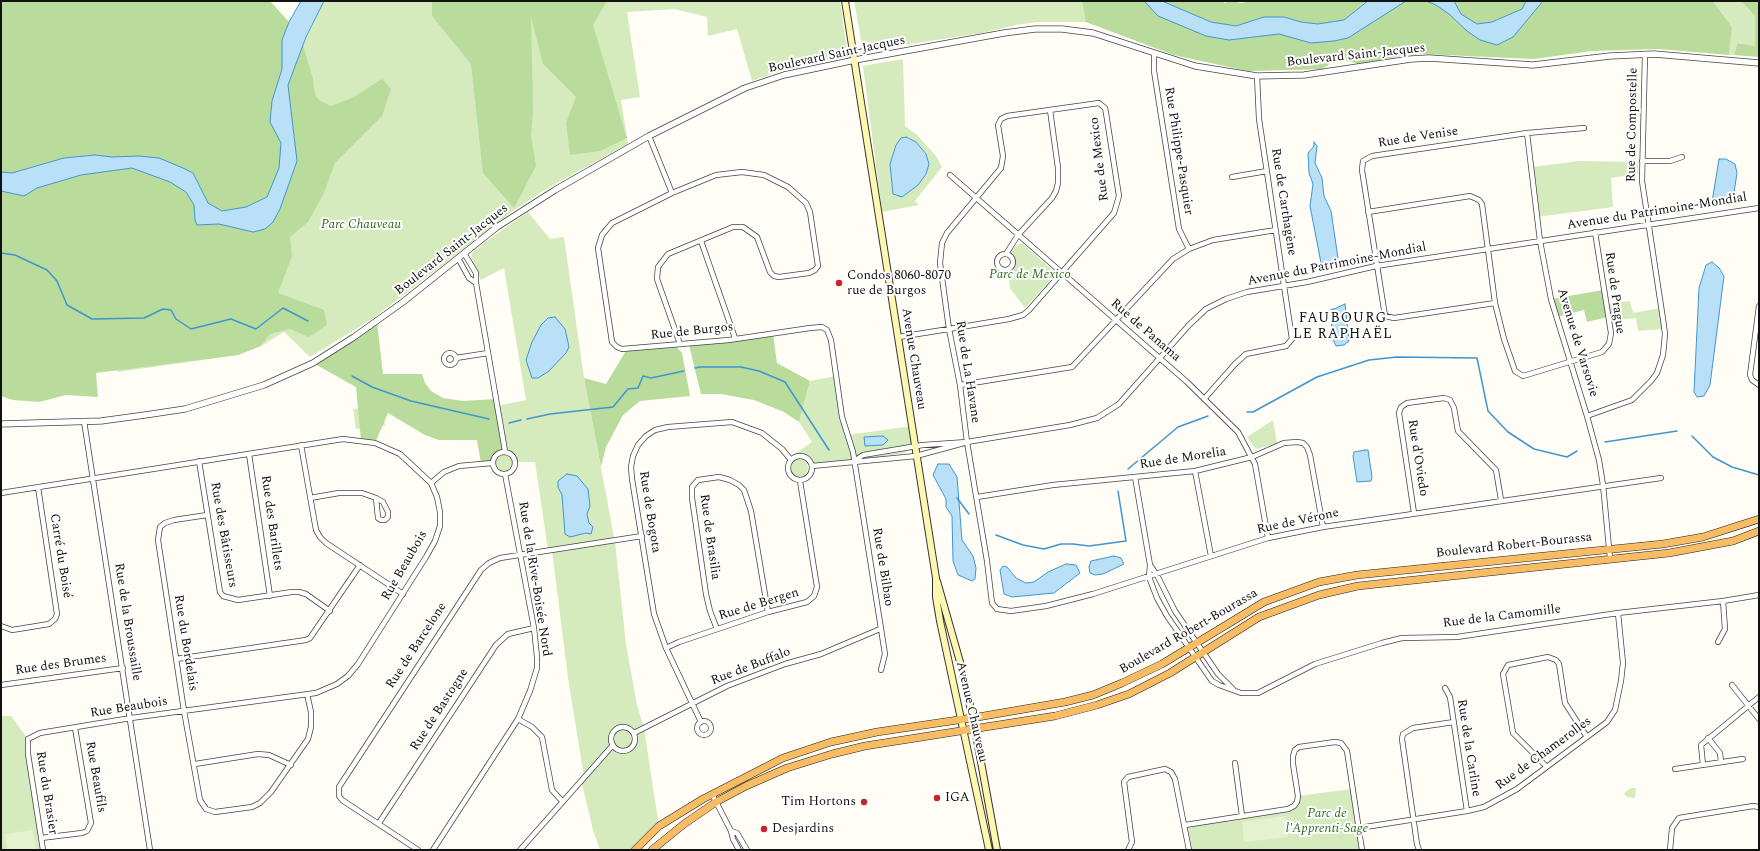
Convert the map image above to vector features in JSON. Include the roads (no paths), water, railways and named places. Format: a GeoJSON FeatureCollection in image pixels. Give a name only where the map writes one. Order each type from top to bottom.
{"type":"FeatureCollection","features":[{"type":"Feature","properties":{"kind":"highway","name":"Boulevard Robert-Bourassa"},"geometry":{"type":"LineString","coordinates":[[635,850],[659,826],[712,794],[783,758],[831,742],[877,732],[972,718],[1065,702],[1093,695],[1122,684],[1190,648],[1264,602],[1319,582],[1357,575],[1609,548],[1663,544],[1703,537],[1759,519]]}},
{"type":"Feature","properties":{"kind":"highway","name":"Boulevard Robert-Bourassa"},"geometry":{"type":"LineString","coordinates":[[652,850],[684,824],[716,802],[746,786],[787,768],[824,756],[865,746],[1056,716],[1097,705],[1136,691],[1170,673],[1259,617],[1298,601],[1339,590],[1704,548],[1759,531]]}},
{"type":"Feature","properties":{"kind":"main road","name":"Avenue Chauveau"},"geometry":{"type":"LineString","coordinates":[[845,1],[936,578],[936,597],[940,621],[989,850]]}},
{"type":"Feature","properties":{"kind":"main road","name":"Avenue Chauveau"},"geometry":{"type":"LineString","coordinates":[[936,578],[941,590],[958,652],[975,729],[997,850]]}},
{"type":"Feature","properties":{"kind":"street","name":"Boulevard Saint-Jacques"},"geometry":{"type":"LineString","coordinates":[[1,424],[101,421],[185,409],[271,382],[313,363],[354,337],[403,302],[497,227],[549,193],[650,136],[745,88],[786,75],[855,60],[1035,29],[1062,29],[1093,33],[1154,54],[1195,66],[1257,76],[1304,75],[1411,59],[1447,58],[1533,66],[1610,56],[1645,54],[1759,63]]}},
{"type":"Feature","properties":{"kind":"street","name":"Rue Philippe-Pasquier"},"geometry":{"type":"LineString","coordinates":[[1154,54],[1154,70],[1179,229],[1189,249]]}},
{"type":"Feature","properties":{"kind":"street","name":"Rue de Compostelle"},"geometry":{"type":"LineString","coordinates":[[1587,416],[1632,400],[1657,373],[1663,355],[1664,327],[1642,181],[1645,54]]}},
{"type":"Feature","properties":{"kind":"street","name":"Rue de Carthagène"},"geometry":{"type":"LineString","coordinates":[[1205,398],[1235,364],[1246,354],[1286,346],[1290,343],[1292,335],[1259,119],[1257,76]]}},
{"type":"Feature","properties":{"kind":"street","name":"Rue de Mexico"},"geometry":{"type":"LineString","coordinates":[[899,337],[1009,319],[1023,315],[1029,310],[1114,213],[1119,199],[1105,108],[1099,103],[1095,103],[1007,116],[1001,119],[998,125],[1003,163],[999,173],[977,198]]}},
{"type":"Feature","properties":{"kind":"street"},"geometry":{"type":"LineString","coordinates":[[1006,254],[1018,235],[1052,198],[1058,183],[1058,168],[1050,110]]}},
{"type":"Feature","properties":{"kind":"street","name":"Rue de Venise"},"geometry":{"type":"LineString","coordinates":[[1495,303],[1391,318],[1385,316],[1362,170],[1363,161],[1367,158],[1526,133],[1584,128]]}},
{"type":"Feature","properties":{"kind":"street","name":"Avenue de Varsovie"},"geometry":{"type":"LineString","coordinates":[[1526,133],[1540,241],[1550,299],[1587,416],[1603,485],[1610,558]]}},
{"type":"Feature","properties":{"kind":"street"},"geometry":{"type":"LineString","coordinates":[[650,136],[672,193],[716,175],[742,172],[764,175],[788,187],[806,203],[812,217],[818,266],[815,270],[808,273],[779,278],[774,276],[770,272],[757,237],[743,227],[734,227],[668,254],[658,267],[657,279],[663,300],[680,344]]}},
{"type":"Feature","properties":{"kind":"street"},"geometry":{"type":"LineString","coordinates":[[1642,160],[1670,161],[1682,157]]}},
{"type":"Feature","properties":{"kind":"street"},"geometry":{"type":"LineString","coordinates":[[1232,177],[1267,171]]}},
{"type":"Feature","properties":{"kind":"street","name":"Rue de Panama"},"geometry":{"type":"LineString","coordinates":[[950,175],[1061,274],[1205,398],[1238,432],[1255,464],[1268,538]]}},
{"type":"Feature","properties":{"kind":"street","name":"Rue de Burgos"},"geometry":{"type":"LineString","coordinates":[[672,193],[612,223],[602,235],[598,248],[612,342],[615,346],[622,349],[729,340],[822,327],[827,330],[831,340],[842,417],[855,467]]}},
{"type":"Feature","properties":{"kind":"street","name":"Rue de Prague"},"geometry":{"type":"LineString","coordinates":[[1368,212],[1470,196],[1476,197],[1482,204],[1495,303],[1504,339],[1512,367],[1519,375],[1526,376],[1602,352],[1609,344],[1611,339],[1595,232]]}},
{"type":"Feature","properties":{"kind":"street","name":"Rue de La Havane"},"geometry":{"type":"LineString","coordinates":[[977,198],[947,233],[942,243],[940,263],[949,329],[960,385],[967,442],[988,561]]}},
{"type":"Feature","properties":{"kind":"street","name":"Avenue du Patrimoine-Mondial"},"geometry":{"type":"LineString","coordinates":[[854,461],[864,455],[914,446],[967,442],[1084,423],[1097,418],[1119,404],[1159,358],[1206,309],[1226,299],[1247,292],[1307,282],[1376,266],[1759,208]]}},
{"type":"Feature","properties":{"kind":"street"},"geometry":{"type":"LineString","coordinates":[[960,385],[1072,367],[1160,271],[1173,259],[1189,249],[1213,240],[1276,230]]}},
{"type":"Feature","properties":{"kind":"street"},"geometry":{"type":"LineString","coordinates":[[701,241],[735,338]]}},
{"type":"Feature","properties":{"kind":"street"},"geometry":{"type":"LineString","coordinates":[[464,253],[476,273],[476,283],[505,451],[513,456],[516,462],[514,469],[505,474],[494,469],[492,463],[495,455],[505,451]]}},
{"type":"Feature","properties":{"kind":"street"},"geometry":{"type":"LineString","coordinates":[[458,258],[469,278],[476,283]]}},
{"type":"Feature","properties":{"kind":"street"},"geometry":{"type":"LineString","coordinates":[[1759,306],[1750,369],[1752,380],[1759,385]]}},
{"type":"Feature","properties":{"kind":"street"},"geometry":{"type":"LineString","coordinates":[[456,358],[488,353]]}},
{"type":"Feature","properties":{"kind":"street","name":"Rue d'Oviedo"},"geometry":{"type":"LineString","coordinates":[[1414,513],[1399,413],[1401,406],[1407,403],[1444,398],[1450,400],[1454,408],[1458,431],[1496,470],[1501,500]]}},
{"type":"Feature","properties":{"kind":"street","name":"Rue de la Broussaille"},"geometry":{"type":"LineString","coordinates":[[84,421],[131,718],[150,850]]}},
{"type":"Feature","properties":{"kind":"street","name":"Rue de Bogota"},"geometry":{"type":"LineString","coordinates":[[701,722],[666,648],[654,614],[631,467],[633,456],[638,445],[646,436],[655,430],[668,426],[732,422],[762,433],[777,444],[791,460]]}},
{"type":"Feature","properties":{"kind":"street","name":"Rue Beaubois"},"geometry":{"type":"LineString","coordinates":[[1,493],[93,480],[199,461],[343,439],[361,440],[400,454],[431,483],[437,498],[440,512],[440,526],[429,552],[403,594],[358,664],[348,676],[327,689],[307,694],[131,718],[40,733],[28,739]]}},
{"type":"Feature","properties":{"kind":"street","name":"Avenue du Patrimoine-Mondial"},"geometry":{"type":"LineString","coordinates":[[854,461],[863,462],[916,456],[967,442]]}},
{"type":"Feature","properties":{"kind":"street","name":"Rue de Morelia"},"geometry":{"type":"LineString","coordinates":[[977,497],[1053,485],[1195,471],[1252,457],[1290,442],[1303,443],[1307,447],[1324,527]]}},
{"type":"Feature","properties":{"kind":"street"},"geometry":{"type":"LineString","coordinates":[[301,445],[316,530],[320,537],[403,594]]}},
{"type":"Feature","properties":{"kind":"street","name":"Rue des Barillets"},"geometry":{"type":"LineString","coordinates":[[249,454],[270,596]]}},
{"type":"Feature","properties":{"kind":"street"},"geometry":{"type":"LineString","coordinates":[[802,456],[808,460],[812,466],[810,476],[800,481],[792,478],[788,473],[788,465],[791,460],[796,457],[802,456]]}},
{"type":"Feature","properties":{"kind":"street","name":"Rue des Bâtisseurs"},"geometry":{"type":"LineString","coordinates":[[199,461],[220,592],[223,596],[238,600],[299,592],[306,594],[330,611]]}},
{"type":"Feature","properties":{"kind":"street"},"geometry":{"type":"LineString","coordinates":[[812,466],[854,461]]}},
{"type":"Feature","properties":{"kind":"street"},"geometry":{"type":"LineString","coordinates":[[431,483],[444,472],[459,466],[492,463]]}},
{"type":"Feature","properties":{"kind":"street","name":"Rue de Bilbao"},"geometry":{"type":"LineString","coordinates":[[855,467],[885,654],[881,670]]}},
{"type":"Feature","properties":{"kind":"street"},"geometry":{"type":"LineString","coordinates":[[1195,471],[1211,556]]}},
{"type":"Feature","properties":{"kind":"street","name":"Rue de la Rive-Boisée Nord"},"geometry":{"type":"LineString","coordinates":[[432,850],[518,719],[530,691],[537,668],[534,628],[505,474]]}},
{"type":"Feature","properties":{"kind":"street","name":"Rue de Brasilia"},"geometry":{"type":"LineString","coordinates":[[717,629],[710,611],[706,594],[692,498],[692,487],[698,480],[719,477],[735,482],[744,490],[751,511],[768,612]]}},
{"type":"Feature","properties":{"kind":"street"},"geometry":{"type":"LineString","coordinates":[[1136,477],[1150,565],[1149,577]]}},
{"type":"Feature","properties":{"kind":"street","name":"Rue de Vérone"},"geometry":{"type":"LineString","coordinates":[[988,561],[992,603],[996,609],[1004,611],[1046,606],[1157,575],[1268,538],[1324,527],[1414,513],[1603,485],[1661,478]]}},
{"type":"Feature","properties":{"kind":"street","name":"Rue de Bergen"},"geometry":{"type":"LineString","coordinates":[[666,648],[768,612],[807,602],[814,596],[817,587],[800,481]]}},
{"type":"Feature","properties":{"kind":"street","name":"Carré du Boisé"},"geometry":{"type":"LineString","coordinates":[[1,626],[12,630],[48,624],[55,619],[57,614],[38,488]]}},
{"type":"Feature","properties":{"kind":"street"},"geometry":{"type":"LineString","coordinates":[[310,498],[339,493],[362,494],[376,498],[383,502],[386,506],[388,517],[385,520],[378,518],[376,498]]}},
{"type":"Feature","properties":{"kind":"street","name":"Rue du Bordelais"},"geometry":{"type":"LineString","coordinates":[[207,515],[174,520],[160,527],[158,533],[184,711],[195,764],[200,800],[206,809],[215,812],[252,807],[260,803],[271,792],[291,765]]}},
{"type":"Feature","properties":{"kind":"street","name":"Rue de Barcelone"},"geometry":{"type":"LineString","coordinates":[[418,850],[342,800],[338,791],[341,782],[481,570],[488,563],[500,558],[642,536]]}},
{"type":"Feature","properties":{"kind":"street"},"geometry":{"type":"LineString","coordinates":[[176,659],[306,640],[314,635],[360,565]]}},
{"type":"Feature","properties":{"kind":"street"},"geometry":{"type":"LineString","coordinates":[[1150,565],[1157,575],[1175,611],[1218,674],[1233,690]]}},
{"type":"Feature","properties":{"kind":"street","name":"Rue de la Camomille"},"geometry":{"type":"LineString","coordinates":[[1149,577],[1157,598],[1167,616],[1212,680],[1219,685],[1249,694],[1258,693],[1315,664],[1382,642],[1402,638],[1457,637],[1618,612],[1723,601],[1759,595]]}},
{"type":"Feature","properties":{"kind":"street"},"geometry":{"type":"LineString","coordinates":[[1718,642],[1725,629],[1723,601]]}},
{"type":"Feature","properties":{"kind":"street","name":"Rue de Chamerolles"},"geometry":{"type":"LineString","coordinates":[[1359,828],[1414,820],[1484,807],[1500,799],[1607,722],[1616,710],[1619,698],[1623,662],[1618,612]]}},
{"type":"Feature","properties":{"kind":"street","name":"Rue de Bastogne"},"geometry":{"type":"LineString","coordinates":[[379,823],[496,645],[508,634],[534,628]]}},
{"type":"Feature","properties":{"kind":"street","name":"Rue de Buffalo"},"geometry":{"type":"LineString","coordinates":[[634,733],[692,703],[756,674],[821,654],[880,629]]}},
{"type":"Feature","properties":{"kind":"street"},"geometry":{"type":"LineString","coordinates":[[1546,766],[1513,733],[1503,674],[1508,665],[1545,658],[1552,658],[1556,660],[1559,664],[1565,703],[1587,736]]}},
{"type":"Feature","properties":{"kind":"street","name":"Rue des Brumes"},"geometry":{"type":"LineString","coordinates":[[1,684],[123,668]]}},
{"type":"Feature","properties":{"kind":"street"},"geometry":{"type":"LineString","coordinates":[[1732,685],[1759,719]]}},
{"type":"Feature","properties":{"kind":"street","name":"Rue de la Carline"},"geometry":{"type":"LineString","coordinates":[[1445,688],[1450,697],[1467,811]]}},
{"type":"Feature","properties":{"kind":"street"},"geometry":{"type":"LineString","coordinates":[[195,764],[258,754],[269,755],[291,765],[308,739],[311,712],[307,694]]}},
{"type":"Feature","properties":{"kind":"street"},"geometry":{"type":"LineString","coordinates":[[1703,765],[1701,745],[1759,697]]}},
{"type":"Feature","properties":{"kind":"street"},"geometry":{"type":"LineString","coordinates":[[518,719],[532,727],[542,736],[552,790],[562,801]]}},
{"type":"Feature","properties":{"kind":"street"},"geometry":{"type":"LineString","coordinates":[[1419,850],[1402,739],[1403,734],[1412,728],[1454,722]]}},
{"type":"Feature","properties":{"kind":"street","name":"Rue Beaufils"},"geometry":{"type":"LineString","coordinates":[[41,838],[82,833],[87,830],[91,823],[75,728]]}},
{"type":"Feature","properties":{"kind":"street"},"geometry":{"type":"LineString","coordinates":[[522,849],[562,801],[613,745],[612,734],[617,728],[628,728],[634,733],[635,741],[631,748],[620,750],[613,745]]}},
{"type":"Feature","properties":{"kind":"street"},"geometry":{"type":"LineString","coordinates":[[1708,738],[1722,756],[1721,762]]}},
{"type":"Feature","properties":{"kind":"street","name":"Rue du Brasier"},"geometry":{"type":"LineString","coordinates":[[28,739],[28,754],[43,850]]}},
{"type":"Feature","properties":{"kind":"street"},"geometry":{"type":"LineString","coordinates":[[1185,825],[1288,809],[1294,806],[1297,802],[1298,796],[1293,764],[1295,750],[1335,742],[1341,743],[1347,751],[1362,850]]}},
{"type":"Feature","properties":{"kind":"street"},"geometry":{"type":"LineString","coordinates":[[1675,769],[1743,759]]}},
{"type":"Feature","properties":{"kind":"street"},"geometry":{"type":"LineString","coordinates":[[1235,763],[1242,816]]}},
{"type":"Feature","properties":{"kind":"street"},"geometry":{"type":"LineString","coordinates":[[1128,850],[1132,842],[1124,782],[1128,776],[1165,769],[1171,772],[1175,779],[1189,850]]}},
{"type":"Feature","properties":{"kind":"street"},"geometry":{"type":"LineString","coordinates":[[712,794],[739,850]]}},
{"type":"Feature","properties":{"kind":"street"},"geometry":{"type":"LineString","coordinates":[[1670,850],[1672,828],[1678,818],[1753,806],[1759,807]]}},
{"type":"Feature","properties":{"kind":"street"},"geometry":{"type":"LineString","coordinates":[[731,831],[737,833],[747,850]]}},
{"type":"Feature","properties":{"kind":"water"},"geometry":{"type":"Polygon","coordinates":[[[301,1],[324,1],[306,37],[288,85],[297,161],[280,209],[273,222],[265,229],[253,232],[219,224],[197,225],[195,220],[194,205],[186,192],[170,182],[132,168],[81,175],[37,188],[24,196],[1,191],[1,172],[12,173],[64,158],[95,155],[112,157],[139,156],[159,158],[183,168],[193,173],[208,203],[222,211],[246,207],[267,197],[279,168],[281,143],[270,122],[272,101],[282,69],[282,40],[289,22],[301,1]]]}},
{"type":"Feature","properties":{"kind":"water"},"geometry":{"type":"Polygon","coordinates":[[[1144,1],[1162,1],[1211,22],[1236,26],[1264,17],[1284,17],[1301,22],[1318,24],[1344,20],[1368,1],[1406,1],[1348,38],[1311,43],[1279,34],[1229,40],[1206,36],[1158,16],[1144,1]]]}},
{"type":"Feature","properties":{"kind":"water"},"geometry":{"type":"Polygon","coordinates":[[[1426,1],[1454,1],[1461,14],[1477,24],[1492,22],[1522,9],[1526,1],[1543,1],[1513,37],[1497,45],[1480,40],[1467,31],[1449,14],[1436,5],[1426,1]]]}},
{"type":"Feature","properties":{"kind":"water"},"geometry":{"type":"Polygon","coordinates":[[[906,137],[916,142],[926,154],[929,164],[926,174],[918,185],[902,197],[893,194],[890,164],[896,145],[901,138],[906,137]]]}},
{"type":"Feature","properties":{"kind":"water"},"geometry":{"type":"Polygon","coordinates":[[[1314,142],[1317,146],[1315,163],[1322,178],[1324,196],[1331,211],[1338,258],[1330,265],[1322,265],[1321,263],[1310,206],[1313,184],[1309,173],[1308,153],[1314,146],[1314,142]]]}},
{"type":"Feature","properties":{"kind":"water"},"geometry":{"type":"Polygon","coordinates":[[[1719,159],[1726,159],[1735,164],[1737,173],[1733,199],[1727,205],[1712,202],[1719,159]]]}},
{"type":"Feature","properties":{"kind":"water"},"geometry":{"type":"Polygon","coordinates":[[[1712,262],[1719,268],[1724,276],[1710,385],[1704,396],[1697,397],[1694,392],[1699,288],[1706,265],[1712,262]]]}},
{"type":"Feature","properties":{"kind":"water"},"geometry":{"type":"Polygon","coordinates":[[[1345,304],[1349,341],[1344,345],[1336,346],[1332,337],[1331,309],[1345,304]]]}},
{"type":"Feature","properties":{"kind":"water"},"geometry":{"type":"Polygon","coordinates":[[[555,317],[565,329],[569,347],[566,353],[549,371],[538,378],[532,378],[526,360],[532,342],[541,325],[548,318],[555,317]]]}},
{"type":"Feature","properties":{"kind":"water"},"geometry":{"type":"Polygon","coordinates":[[[883,436],[888,440],[883,445],[865,446],[864,437],[883,436]]]}},
{"type":"Feature","properties":{"kind":"water"},"geometry":{"type":"Polygon","coordinates":[[[1368,450],[1372,477],[1371,481],[1357,482],[1353,456],[1354,452],[1368,450]]]}},
{"type":"Feature","properties":{"kind":"water"},"geometry":{"type":"Polygon","coordinates":[[[938,464],[949,464],[957,477],[962,540],[973,556],[976,568],[975,579],[972,581],[958,575],[953,561],[952,516],[946,507],[946,499],[933,475],[938,464]]]}},
{"type":"Feature","properties":{"kind":"water"},"geometry":{"type":"Polygon","coordinates":[[[567,474],[577,476],[588,489],[590,506],[587,514],[589,523],[593,527],[591,534],[586,533],[570,537],[565,534],[562,495],[558,487],[558,481],[567,474]]]}},
{"type":"Feature","properties":{"kind":"water"},"geometry":{"type":"Polygon","coordinates":[[[1114,556],[1121,558],[1124,564],[1103,574],[1095,575],[1090,573],[1089,567],[1091,561],[1114,556]]]}},
{"type":"Feature","properties":{"kind":"water"},"geometry":{"type":"Polygon","coordinates":[[[1066,564],[1076,565],[1080,573],[1054,593],[1012,597],[1004,594],[1000,570],[1003,566],[1007,567],[1016,578],[1026,583],[1034,582],[1048,572],[1066,564]]]}},
{"type":"Feature","properties":{"kind":"waterway"},"geometry":{"type":"LineString","coordinates":[[1,253],[15,255],[47,270],[57,281],[67,305],[92,319],[144,318],[163,309],[171,310],[176,319],[191,329],[231,319],[256,329],[283,308],[308,321]]}},
{"type":"Feature","properties":{"kind":"waterway"},"geometry":{"type":"LineString","coordinates":[[1247,412],[1253,412],[1317,377],[1369,360],[1397,357],[1477,358],[1488,411],[1508,432],[1534,449],[1567,457],[1577,451]]}},
{"type":"Feature","properties":{"kind":"waterway"},"geometry":{"type":"LineString","coordinates":[[695,368],[741,367],[759,371],[785,382],[829,450]]}},
{"type":"Feature","properties":{"kind":"waterway"},"geometry":{"type":"LineString","coordinates":[[527,419],[550,414],[613,407],[628,389],[638,388],[643,376],[651,378],[684,371]]}},
{"type":"Feature","properties":{"kind":"waterway"},"geometry":{"type":"LineString","coordinates":[[352,376],[372,387],[411,401],[489,419]]}},
{"type":"Feature","properties":{"kind":"waterway"},"geometry":{"type":"LineString","coordinates":[[1128,469],[1178,427],[1208,416]]}},
{"type":"Feature","properties":{"kind":"waterway"},"geometry":{"type":"LineString","coordinates":[[509,423],[521,420]]}},
{"type":"Feature","properties":{"kind":"waterway"},"geometry":{"type":"LineString","coordinates":[[1605,442],[1677,431]]}},
{"type":"Feature","properties":{"kind":"waterway"},"geometry":{"type":"LineString","coordinates":[[1692,436],[1713,457],[1732,467],[1759,475]]}},
{"type":"Feature","properties":{"kind":"waterway"},"geometry":{"type":"LineString","coordinates":[[996,535],[1023,545],[1044,549],[1061,544],[1089,546],[1126,541],[1118,491]]}},
{"type":"Feature","properties":{"kind":"waterway"},"geometry":{"type":"LineString","coordinates":[[957,498],[969,514]]}},
{"type":"Feature","properties":{"kind":"place","name":"Condos 8060-8070 rue de Burgos"},"geometry":{"type":"Point","coordinates":[839,283]}},
{"type":"Feature","properties":{"kind":"place","name":"IGA"},"geometry":{"type":"Point","coordinates":[937,798]}},
{"type":"Feature","properties":{"kind":"place","name":"Tim Hortons"},"geometry":{"type":"Point","coordinates":[864,802]}},
{"type":"Feature","properties":{"kind":"place","name":"Desjardins"},"geometry":{"type":"Point","coordinates":[764,829]}},
{"type":"Feature","properties":{"kind":"district","name":"FAUBOURG LE RAPHAËL"},"geometry":{"type":"Point","coordinates":[1343,328]}},
{"type":"Feature","properties":{"kind":"park label","name":"Parc Chauveau"},"geometry":{"type":"Point","coordinates":[361,225]}},
{"type":"Feature","properties":{"kind":"park label","name":"Parc de Mexico"},"geometry":{"type":"Point","coordinates":[1030,275]}},
{"type":"Feature","properties":{"kind":"park label","name":"Parc de l'Apprenti-Sage"},"geometry":{"type":"Point","coordinates":[1327,822]}}]}
